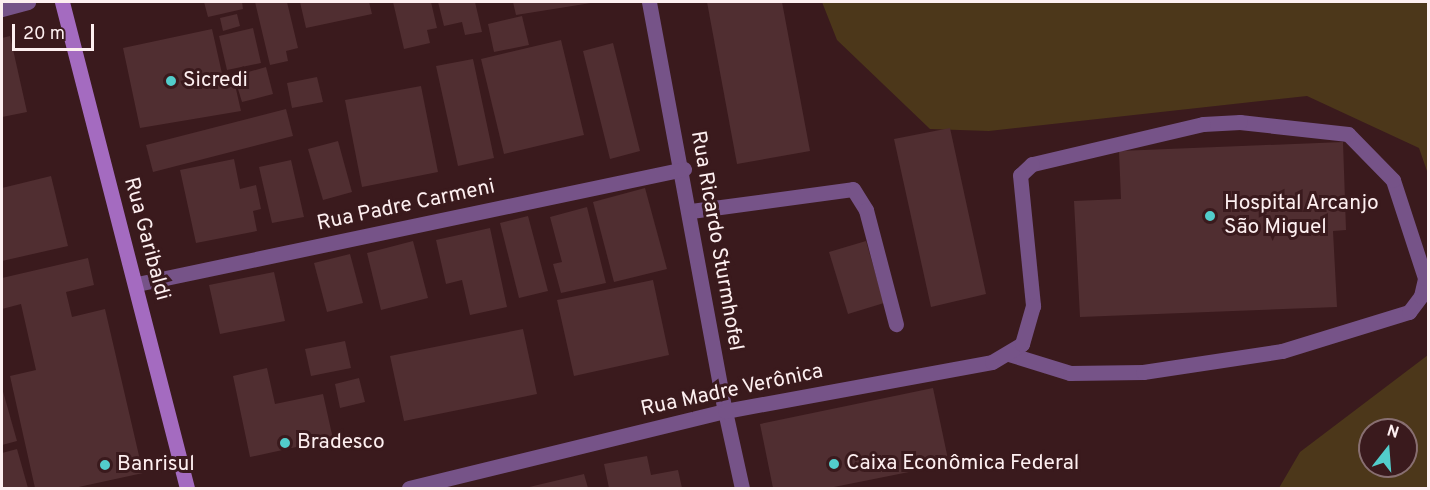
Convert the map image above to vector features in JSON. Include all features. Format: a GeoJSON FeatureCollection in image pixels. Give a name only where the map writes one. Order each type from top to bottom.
{"type":"FeatureCollection","features":[{"type":"Feature","properties":{"kind":"main road","name":"Rua Garibaldi"},"geometry":{"type":"LineString","coordinates":[[62,2],[137,284],[187,489]]}},
{"type":"Feature","properties":{"kind":"street"},"geometry":{"type":"LineString","coordinates":[[2,9],[28,2]]}},
{"type":"Feature","properties":{"kind":"street","name":"Rua Ricardo Sturmhofel"},"geometry":{"type":"LineString","coordinates":[[649,2],[684,169],[725,411],[742,489]]}},
{"type":"Feature","properties":{"kind":"street","name":"Rua Madre Verônica"},"geometry":{"type":"LineString","coordinates":[[409,489],[725,411],[992,362],[1009,354],[1029,334],[1033,306],[1020,175],[1032,164],[1203,124],[1240,122],[1348,134],[1393,180],[1425,264]]}},
{"type":"Feature","properties":{"kind":"street","name":"Rua Padre Carmeni"},"geometry":{"type":"LineString","coordinates":[[137,284],[684,169]]}},
{"type":"Feature","properties":{"kind":"street"},"geometry":{"type":"LineString","coordinates":[[691,211],[853,189],[866,210],[896,324]]}},
{"type":"Feature","properties":{"kind":"street"},"geometry":{"type":"LineString","coordinates":[[1009,354],[1070,373],[1143,372],[1282,351],[1409,312],[1421,296],[1425,264]]}},
{"type":"Feature","properties":{"kind":"shaded area"},"geometry":{"type":"Polygon","coordinates":[[[822,2],[1428,2],[1428,174],[1419,148],[1307,96],[989,131],[930,129],[837,40],[822,2]]]}},
{"type":"Feature","properties":{"kind":"shaded area"},"geometry":{"type":"Polygon","coordinates":[[[1428,355],[1428,488],[1279,488],[1300,452],[1428,355]]]}},
{"type":"Feature","properties":{"kind":"building"},"geometry":{"type":"Polygon","coordinates":[[[204,2],[242,2],[243,9],[208,17],[204,2]]]}},
{"type":"Feature","properties":{"kind":"building"},"geometry":{"type":"Polygon","coordinates":[[[255,2],[287,2],[298,48],[286,51],[288,61],[270,65],[255,2]]]}},
{"type":"Feature","properties":{"kind":"building"},"geometry":{"type":"Polygon","coordinates":[[[300,2],[369,2],[372,14],[306,28],[300,2]]]}},
{"type":"Feature","properties":{"kind":"building"},"geometry":{"type":"Polygon","coordinates":[[[393,2],[431,2],[437,28],[427,30],[430,43],[404,49],[393,2]]]}},
{"type":"Feature","properties":{"kind":"building"},"geometry":{"type":"Polygon","coordinates":[[[438,2],[475,2],[482,32],[465,35],[462,22],[444,26],[438,2]]]}},
{"type":"Feature","properties":{"kind":"building"},"geometry":{"type":"Polygon","coordinates":[[[513,2],[591,2],[591,3],[516,15],[513,2]]]}},
{"type":"Feature","properties":{"kind":"building"},"geometry":{"type":"Polygon","coordinates":[[[707,2],[782,2],[810,151],[737,164],[707,2]]]}},
{"type":"Feature","properties":{"kind":"building"},"geometry":{"type":"Polygon","coordinates":[[[237,14],[240,26],[223,31],[220,18],[237,14]]]}},
{"type":"Feature","properties":{"kind":"building"},"geometry":{"type":"Polygon","coordinates":[[[522,16],[529,45],[494,52],[488,24],[522,16]]]}},
{"type":"Feature","properties":{"kind":"building"},"geometry":{"type":"Polygon","coordinates":[[[253,28],[261,63],[227,70],[219,36],[253,28]]]}},
{"type":"Feature","properties":{"kind":"building"},"geometry":{"type":"Polygon","coordinates":[[[212,29],[223,78],[233,76],[241,111],[140,128],[123,48],[212,29]]]}},
{"type":"Feature","properties":{"kind":"building"},"geometry":{"type":"Polygon","coordinates":[[[10,36],[27,112],[2,117],[2,38],[10,36]]]}},
{"type":"Feature","properties":{"kind":"building"},"geometry":{"type":"Polygon","coordinates":[[[561,40],[584,135],[504,154],[481,59],[561,40]]]}},
{"type":"Feature","properties":{"kind":"building"},"geometry":{"type":"Polygon","coordinates":[[[613,43],[640,151],[610,159],[583,51],[613,43]]]}},
{"type":"Feature","properties":{"kind":"building"},"geometry":{"type":"Polygon","coordinates":[[[473,59],[494,158],[458,166],[436,66],[473,59]]]}},
{"type":"Feature","properties":{"kind":"building"},"geometry":{"type":"Polygon","coordinates":[[[266,67],[273,94],[242,102],[234,76],[266,67]]]}},
{"type":"Feature","properties":{"kind":"building"},"geometry":{"type":"Polygon","coordinates":[[[317,77],[323,102],[292,108],[287,83],[317,77]]]}},
{"type":"Feature","properties":{"kind":"building"},"geometry":{"type":"Polygon","coordinates":[[[421,86],[438,172],[362,187],[345,100],[421,86]]]}},
{"type":"Feature","properties":{"kind":"building"},"geometry":{"type":"Polygon","coordinates":[[[286,109],[293,136],[153,172],[146,145],[286,109]]]}},
{"type":"Feature","properties":{"kind":"building"},"geometry":{"type":"Polygon","coordinates":[[[950,128],[986,294],[931,307],[894,139],[950,128]]]}},
{"type":"Feature","properties":{"kind":"building"},"geometry":{"type":"Polygon","coordinates":[[[338,141],[352,192],[323,200],[308,149],[338,141]]]}},
{"type":"Feature","properties":{"kind":"building","name":"Hospital Arcanjo São Miguel"},"geometry":{"type":"Polygon","coordinates":[[[1343,142],[1346,230],[1333,231],[1337,307],[1080,317],[1074,201],[1121,199],[1119,151],[1343,142]]]}},
{"type":"Feature","properties":{"kind":"building"},"geometry":{"type":"Polygon","coordinates":[[[234,159],[240,189],[256,185],[261,209],[253,211],[257,231],[196,243],[180,170],[234,159]]]}},
{"type":"Feature","properties":{"kind":"building"},"geometry":{"type":"Polygon","coordinates":[[[291,160],[304,217],[272,223],[259,167],[291,160]]]}},
{"type":"Feature","properties":{"kind":"building"},"geometry":{"type":"Polygon","coordinates":[[[51,176],[68,246],[2,261],[2,188],[51,176]]]}},
{"type":"Feature","properties":{"kind":"building"},"geometry":{"type":"Polygon","coordinates":[[[645,188],[667,269],[614,282],[593,202],[645,188]]]}},
{"type":"Feature","properties":{"kind":"building"},"geometry":{"type":"Polygon","coordinates":[[[587,207],[606,283],[561,293],[553,264],[562,262],[550,217],[587,207]]]}},
{"type":"Feature","properties":{"kind":"building"},"geometry":{"type":"Polygon","coordinates":[[[528,216],[548,291],[519,298],[500,223],[528,216]]]}},
{"type":"Feature","properties":{"kind":"building"},"geometry":{"type":"Polygon","coordinates":[[[490,228],[507,307],[470,315],[462,280],[446,284],[436,240],[490,228]]]}},
{"type":"Feature","properties":{"kind":"building"},"geometry":{"type":"Polygon","coordinates":[[[413,241],[428,298],[381,310],[367,253],[413,241]]]}},
{"type":"Feature","properties":{"kind":"building"},"geometry":{"type":"Polygon","coordinates":[[[866,241],[884,303],[848,314],[829,252],[866,241]]]}},
{"type":"Feature","properties":{"kind":"building"},"geometry":{"type":"Polygon","coordinates":[[[350,254],[363,303],[327,312],[314,263],[350,254]]]}},
{"type":"Feature","properties":{"kind":"building"},"geometry":{"type":"Polygon","coordinates":[[[88,258],[94,285],[66,292],[72,317],[105,309],[143,473],[74,488],[35,488],[10,376],[36,370],[21,304],[2,309],[2,278],[88,258]]]}},
{"type":"Feature","properties":{"kind":"building"},"geometry":{"type":"Polygon","coordinates":[[[274,272],[285,321],[220,334],[209,285],[274,272]]]}},
{"type":"Feature","properties":{"kind":"building"},"geometry":{"type":"Polygon","coordinates":[[[653,280],[669,355],[574,376],[557,300],[653,280]]]}},
{"type":"Feature","properties":{"kind":"building"},"geometry":{"type":"Polygon","coordinates":[[[523,329],[537,394],[404,421],[390,356],[523,329]]]}},
{"type":"Feature","properties":{"kind":"building"},"geometry":{"type":"Polygon","coordinates":[[[345,341],[351,368],[311,376],[305,349],[345,341]]]}},
{"type":"Feature","properties":{"kind":"building"},"geometry":{"type":"Polygon","coordinates":[[[267,368],[275,404],[323,394],[333,439],[250,457],[233,376],[267,368]]]}},
{"type":"Feature","properties":{"kind":"building"},"geometry":{"type":"Polygon","coordinates":[[[359,378],[365,402],[340,408],[335,384],[359,378]]]}},
{"type":"Feature","properties":{"kind":"building"},"geometry":{"type":"Polygon","coordinates":[[[2,388],[17,441],[2,445],[2,388]]]}},
{"type":"Feature","properties":{"kind":"building"},"geometry":{"type":"Polygon","coordinates":[[[933,388],[949,464],[829,488],[773,488],[760,424],[933,388]]]}},
{"type":"Feature","properties":{"kind":"building"},"geometry":{"type":"Polygon","coordinates":[[[17,449],[28,488],[2,488],[2,453],[17,449]]]}},
{"type":"Feature","properties":{"kind":"building"},"geometry":{"type":"Polygon","coordinates":[[[647,456],[651,475],[678,470],[682,488],[609,488],[604,464],[647,456]]]}},
{"type":"Feature","properties":{"kind":"building"},"geometry":{"type":"Polygon","coordinates":[[[584,474],[588,488],[525,488],[584,474]]]}},
{"type":"Feature","properties":{"kind":"place","name":"Sicredi"},"geometry":{"type":"Point","coordinates":[171,81]}},
{"type":"Feature","properties":{"kind":"place","name":"Hospital Arcanjo São Miguel"},"geometry":{"type":"Point","coordinates":[1210,216]}},
{"type":"Feature","properties":{"kind":"place","name":"Bradesco"},"geometry":{"type":"Point","coordinates":[285,443]}},
{"type":"Feature","properties":{"kind":"place","name":"Caixa Econômica Federal"},"geometry":{"type":"Point","coordinates":[834,464]}},
{"type":"Feature","properties":{"kind":"place","name":"Banrisul"},"geometry":{"type":"Point","coordinates":[105,465]}}]}
